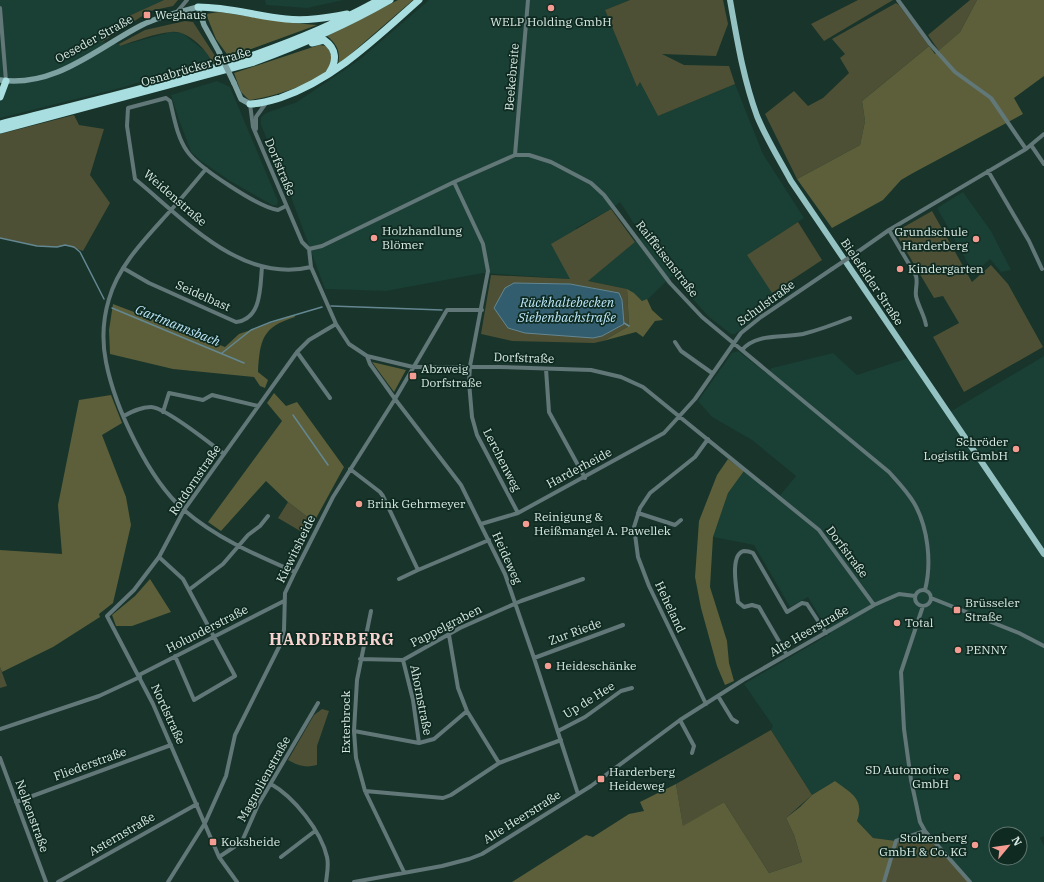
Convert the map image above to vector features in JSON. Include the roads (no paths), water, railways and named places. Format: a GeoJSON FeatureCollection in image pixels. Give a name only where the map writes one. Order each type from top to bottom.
{"type":"FeatureCollection","features":[{"type":"Feature","properties":{"kind":"highway","name":"Osnabrücker Straße"},"geometry":{"type":"LineString","coordinates":[[0,124],[193,74],[252,56],[318,31],[379,0]]}},
{"type":"Feature","properties":{"kind":"highway","name":"Osnabrücker Straße"},"geometry":{"type":"LineString","coordinates":[[0,130],[254,62],[292,48],[361,16],[390,0]]}},
{"type":"Feature","properties":{"kind":"highway"},"geometry":{"type":"LineString","coordinates":[[250,104],[266,102],[286,96],[327,76],[358,53],[418,0]]}},
{"type":"Feature","properties":{"kind":"highway"},"geometry":{"type":"LineString","coordinates":[[197,4],[266,16],[306,20],[327,18],[359,11]]}},
{"type":"Feature","properties":{"kind":"highway"},"geometry":{"type":"LineString","coordinates":[[292,48],[301,47],[319,40],[324,40],[332,47],[335,58],[334,64],[327,76]]}},
{"type":"Feature","properties":{"kind":"highway"},"geometry":{"type":"LineString","coordinates":[[0,96],[3,80]]}},
{"type":"Feature","properties":{"kind":"main road","name":"Bielefelder Straße"},"geometry":{"type":"LineString","coordinates":[[730,0],[740,58],[748,87],[767,136],[791,181],[1044,554]]}},
{"type":"Feature","properties":{"kind":"street"},"geometry":{"type":"LineString","coordinates":[[177,13],[187,0]]}},
{"type":"Feature","properties":{"kind":"street","name":"Beekebreite"},"geometry":{"type":"LineString","coordinates":[[515,155],[528,0]]}},
{"type":"Feature","properties":{"kind":"street"},"geometry":{"type":"LineString","coordinates":[[898,0],[930,44],[955,72],[991,98],[1026,149]]}},
{"type":"Feature","properties":{"kind":"street"},"geometry":{"type":"LineString","coordinates":[[197,4],[204,25],[219,52],[241,99],[250,104]]}},
{"type":"Feature","properties":{"kind":"street","name":"Oeseder Straße"},"geometry":{"type":"LineString","coordinates":[[3,80],[29,81],[51,76],[142,25],[177,13],[197,4]]}},
{"type":"Feature","properties":{"kind":"street"},"geometry":{"type":"LineString","coordinates":[[0,8],[3,80]]}},
{"type":"Feature","properties":{"kind":"street","name":"Weidenstraße"},"geometry":{"type":"LineString","coordinates":[[286,206],[278,210],[264,206],[196,162],[187,151],[180,138],[170,101],[166,98],[128,108],[127,126],[135,179],[219,247],[241,259],[262,267],[290,269],[311,267]]}},
{"type":"Feature","properties":{"kind":"street"},"geometry":{"type":"LineString","coordinates":[[258,141],[255,127],[256,117],[266,102]]}},
{"type":"Feature","properties":{"kind":"street","name":"Dorfstraße"},"geometry":{"type":"LineString","coordinates":[[250,104],[251,118],[258,141],[302,242],[309,249],[311,267],[336,324],[349,344],[367,356],[413,367],[470,366],[584,369],[621,377],[643,387],[819,530],[874,605]]}},
{"type":"Feature","properties":{"kind":"street","name":"Schulstraße"},"geometry":{"type":"LineString","coordinates":[[680,416],[695,399],[741,333],[761,317],[889,230],[1026,149],[1044,134]]}},
{"type":"Feature","properties":{"kind":"street"},"geometry":{"type":"LineString","coordinates":[[1031,145],[1044,164]]}},
{"type":"Feature","properties":{"kind":"street","name":"Raiffeisenstraße"},"geometry":{"type":"LineString","coordinates":[[309,249],[322,246],[454,182],[515,155],[529,155],[551,162],[591,183],[616,210],[676,291],[702,317],[889,472],[906,491],[922,521],[926,538],[928,569],[925,590]]}},
{"type":"Feature","properties":{"kind":"street"},"geometry":{"type":"LineString","coordinates":[[206,169],[123,268],[109,299],[104,322],[106,362],[124,416],[146,462],[168,494],[184,510],[210,530],[238,546],[295,572]]}},
{"type":"Feature","properties":{"kind":"street"},"geometry":{"type":"LineString","coordinates":[[988,171],[1029,241],[1042,269]]}},
{"type":"Feature","properties":{"kind":"street","name":"Lerchenweg"},"geometry":{"type":"LineString","coordinates":[[454,182],[483,244],[488,271],[482,310],[470,366],[469,382],[472,418],[477,435],[518,513]]}},
{"type":"Feature","properties":{"kind":"street"},"geometry":{"type":"LineString","coordinates":[[889,230],[916,276],[918,282],[916,296],[925,315],[926,324]]}},
{"type":"Feature","properties":{"kind":"street","name":"Seidelbast"},"geometry":{"type":"LineString","coordinates":[[123,268],[148,282],[236,322],[249,318],[255,310],[262,267]]}},
{"type":"Feature","properties":{"kind":"street","name":"Kiewitsheide"},"geometry":{"type":"LineString","coordinates":[[168,882],[205,823],[226,776],[235,735],[280,645],[284,630],[285,593],[333,497],[395,399],[447,310],[482,310]]}},
{"type":"Feature","properties":{"kind":"street"},"geometry":{"type":"LineString","coordinates":[[742,350],[746,345],[759,339],[803,334],[850,318]]}},
{"type":"Feature","properties":{"kind":"street","name":"Rotdornstraße"},"geometry":{"type":"LineString","coordinates":[[107,616],[134,590],[159,557],[184,510],[297,352],[309,340],[336,324]]}},
{"type":"Feature","properties":{"kind":"street"},"geometry":{"type":"LineString","coordinates":[[674,342],[681,351],[712,374]]}},
{"type":"Feature","properties":{"kind":"street"},"geometry":{"type":"LineString","coordinates":[[297,352],[330,398]]}},
{"type":"Feature","properties":{"kind":"street","name":"Heideweg"},"geometry":{"type":"LineString","coordinates":[[367,356],[370,364],[395,399],[461,485],[505,574],[578,794]]}},
{"type":"Feature","properties":{"kind":"street"},"geometry":{"type":"LineString","coordinates":[[546,369],[549,412],[584,478]]}},
{"type":"Feature","properties":{"kind":"street"},"geometry":{"type":"LineString","coordinates":[[164,412],[170,393],[203,400],[212,395],[258,406]]}},
{"type":"Feature","properties":{"kind":"street"},"geometry":{"type":"LineString","coordinates":[[124,416],[137,409],[152,406],[164,412],[224,454]]}},
{"type":"Feature","properties":{"kind":"street","name":"Harderheide"},"geometry":{"type":"LineString","coordinates":[[480,524],[518,513],[584,478],[664,433],[680,416]]}},
{"type":"Feature","properties":{"kind":"street","name":"Heheland"},"geometry":{"type":"LineString","coordinates":[[706,704],[649,586],[638,557],[634,527],[638,513],[650,494],[695,457],[708,439]]}},
{"type":"Feature","properties":{"kind":"street"},"geometry":{"type":"LineString","coordinates":[[350,469],[383,496],[418,570]]}},
{"type":"Feature","properties":{"kind":"street"},"geometry":{"type":"LineString","coordinates":[[638,513],[675,525],[681,520]]}},
{"type":"Feature","properties":{"kind":"street"},"geometry":{"type":"LineString","coordinates":[[190,589],[223,564],[238,546],[268,516]]}},
{"type":"Feature","properties":{"kind":"street"},"geometry":{"type":"LineString","coordinates":[[399,579],[488,540]]}},
{"type":"Feature","properties":{"kind":"street"},"geometry":{"type":"LineString","coordinates":[[787,655],[759,607],[752,605],[744,607],[738,602],[735,564],[739,554],[744,551],[753,553],[787,612],[802,603],[807,604],[826,633]]}},
{"type":"Feature","properties":{"kind":"street"},"geometry":{"type":"LineString","coordinates":[[159,557],[183,579],[190,589],[213,637],[235,676],[194,700],[175,656]]}},
{"type":"Feature","properties":{"kind":"street","name":"Pappelgraben"},"geometry":{"type":"LineString","coordinates":[[360,659],[403,660],[449,635],[516,604],[583,579]]}},
{"type":"Feature","properties":{"kind":"street"},"geometry":{"type":"LineString","coordinates":[[923,606],[916,603],[915,596],[918,591],[925,590],[929,593],[930,600]]}},
{"type":"Feature","properties":{"kind":"street","name":"Alte Heerstraße"},"geometry":{"type":"LineString","coordinates":[[354,882],[469,859],[482,854],[605,776],[680,720],[718,696],[874,605],[899,594],[915,596]]}},
{"type":"Feature","properties":{"kind":"street"},"geometry":{"type":"LineString","coordinates":[[930,600],[923,606],[901,672],[904,729],[910,773],[920,822],[925,831],[970,882]]}},
{"type":"Feature","properties":{"kind":"street"},"geometry":{"type":"LineString","coordinates":[[930,600],[1019,633],[1044,646]]}},
{"type":"Feature","properties":{"kind":"street","name":"Holunderstraße"},"geometry":{"type":"LineString","coordinates":[[0,729],[99,696],[284,601]]}},
{"type":"Feature","properties":{"kind":"street","name":"Exterbrock"},"geometry":{"type":"LineString","coordinates":[[371,611],[360,659],[357,680],[354,732],[356,758],[365,791],[404,872]]}},
{"type":"Feature","properties":{"kind":"street","name":"Nordstraße"},"geometry":{"type":"LineString","coordinates":[[107,616],[139,676],[171,744],[205,823]]}},
{"type":"Feature","properties":{"kind":"street","name":"Zur Riede"},"geometry":{"type":"LineString","coordinates":[[534,658],[623,625]]}},
{"type":"Feature","properties":{"kind":"street"},"geometry":{"type":"LineString","coordinates":[[449,635],[458,688],[467,711],[499,763]]}},
{"type":"Feature","properties":{"kind":"street","name":"Ahornstraße"},"geometry":{"type":"LineString","coordinates":[[403,660],[413,700],[419,743]]}},
{"type":"Feature","properties":{"kind":"street","name":"Up de Hee"},"geometry":{"type":"LineString","coordinates":[[558,731],[585,717],[621,691],[632,688]]}},
{"type":"Feature","properties":{"kind":"street"},"geometry":{"type":"LineString","coordinates":[[718,696],[732,719],[737,722]]}},
{"type":"Feature","properties":{"kind":"street","name":"Magnolienstraße"},"geometry":{"type":"LineString","coordinates":[[219,857],[238,845],[243,839],[258,805],[318,703]]}},
{"type":"Feature","properties":{"kind":"street"},"geometry":{"type":"LineString","coordinates":[[354,732],[419,743],[434,739],[467,711]]}},
{"type":"Feature","properties":{"kind":"street"},"geometry":{"type":"LineString","coordinates":[[680,720],[694,746],[692,753]]}},
{"type":"Feature","properties":{"kind":"street"},"geometry":{"type":"LineString","coordinates":[[365,791],[443,798],[452,795],[499,763],[561,740]]}},
{"type":"Feature","properties":{"kind":"street","name":"Fliederstraße"},"geometry":{"type":"LineString","coordinates":[[16,802],[171,744]]}},
{"type":"Feature","properties":{"kind":"street","name":"Nelkenstraße"},"geometry":{"type":"LineString","coordinates":[[0,758],[46,882]]}},
{"type":"Feature","properties":{"kind":"street"},"geometry":{"type":"LineString","coordinates":[[271,784],[289,797],[323,843],[327,859],[326,882]]}},
{"type":"Feature","properties":{"kind":"street","name":"Asternstraße"},"geometry":{"type":"LineString","coordinates":[[58,882],[197,804]]}},
{"type":"Feature","properties":{"kind":"street"},"geometry":{"type":"LineString","coordinates":[[205,823],[219,857],[237,882]]}},
{"type":"Feature","properties":{"kind":"street"},"geometry":{"type":"LineString","coordinates":[[280,856],[315,831]]}},
{"type":"Feature","properties":{"kind":"street"},"geometry":{"type":"LineString","coordinates":[[884,882],[896,841],[925,831]]}},
{"type":"Feature","properties":{"kind":"water","name":"Rückhaltebecken Siebenbachstraße"},"geometry":{"type":"Polygon","coordinates":[[[514,283],[570,284],[619,293],[622,300],[624,324],[602,336],[593,338],[525,333],[508,328],[494,308],[505,288],[514,283]]]}},
{"type":"Feature","properties":{"kind":"waterway","name":"Gartmannsbach"},"geometry":{"type":"LineString","coordinates":[[0,238],[37,246],[57,247],[65,245],[74,247],[80,252],[104,299]]}},
{"type":"Feature","properties":{"kind":"waterway","name":"Gartmannsbach"},"geometry":{"type":"LineString","coordinates":[[331,306],[442,310]]}},
{"type":"Feature","properties":{"kind":"waterway","name":"Gartmannsbach"},"geometry":{"type":"LineString","coordinates":[[222,353],[251,330],[271,322],[322,307]]}},
{"type":"Feature","properties":{"kind":"waterway","name":"Gartmannsbach"},"geometry":{"type":"LineString","coordinates":[[112,308],[244,363]]}},
{"type":"Feature","properties":{"kind":"waterway","name":"Gartmannsbach"},"geometry":{"type":"LineString","coordinates":[[624,323],[629,326]]}},
{"type":"Feature","properties":{"kind":"waterway"},"geometry":{"type":"LineString","coordinates":[[293,415],[328,465]]}},
{"type":"Feature","properties":{"kind":"place","name":"WELP Holding GmbH"},"geometry":{"type":"Point","coordinates":[551,8]}},
{"type":"Feature","properties":{"kind":"place","name":"Weghaus"},"geometry":{"type":"Point","coordinates":[147,15]}},
{"type":"Feature","properties":{"kind":"place","name":"Holzhandlung Blömer"},"geometry":{"type":"Point","coordinates":[374,238]}},
{"type":"Feature","properties":{"kind":"place","name":"Grundschule Harderberg"},"geometry":{"type":"Point","coordinates":[976,239]}},
{"type":"Feature","properties":{"kind":"place","name":"Kindergarten"},"geometry":{"type":"Point","coordinates":[900,269]}},
{"type":"Feature","properties":{"kind":"place","name":"Abzweig Dorfstraße"},"geometry":{"type":"Point","coordinates":[413,376]}},
{"type":"Feature","properties":{"kind":"place","name":"Schröder Logistik GmbH"},"geometry":{"type":"Point","coordinates":[1016,449]}},
{"type":"Feature","properties":{"kind":"place","name":"Brink Gehrmeyer"},"geometry":{"type":"Point","coordinates":[359,504]}},
{"type":"Feature","properties":{"kind":"place","name":"Reinigung & Heißmangel A. Pawellek"},"geometry":{"type":"Point","coordinates":[526,524]}},
{"type":"Feature","properties":{"kind":"place","name":"Brüsseler Straße"},"geometry":{"type":"Point","coordinates":[957,610]}},
{"type":"Feature","properties":{"kind":"place","name":"Total"},"geometry":{"type":"Point","coordinates":[897,623]}},
{"type":"Feature","properties":{"kind":"place","name":"PENNY"},"geometry":{"type":"Point","coordinates":[958,650]}},
{"type":"Feature","properties":{"kind":"place","name":"Heideschänke"},"geometry":{"type":"Point","coordinates":[548,666]}},
{"type":"Feature","properties":{"kind":"place","name":"SD Automotive GmbH"},"geometry":{"type":"Point","coordinates":[957,777]}},
{"type":"Feature","properties":{"kind":"place","name":"Harderberg Heideweg"},"geometry":{"type":"Point","coordinates":[601,779]}},
{"type":"Feature","properties":{"kind":"place","name":"Koksheide"},"geometry":{"type":"Point","coordinates":[213,842]}},
{"type":"Feature","properties":{"kind":"place","name":"Stolzenberg GmbH & Co. KG"},"geometry":{"type":"Point","coordinates":[975,845]}},
{"type":"Feature","properties":{"kind":"district","name":"HARDERBERG"},"geometry":{"type":"Point","coordinates":[332,639]}}]}
